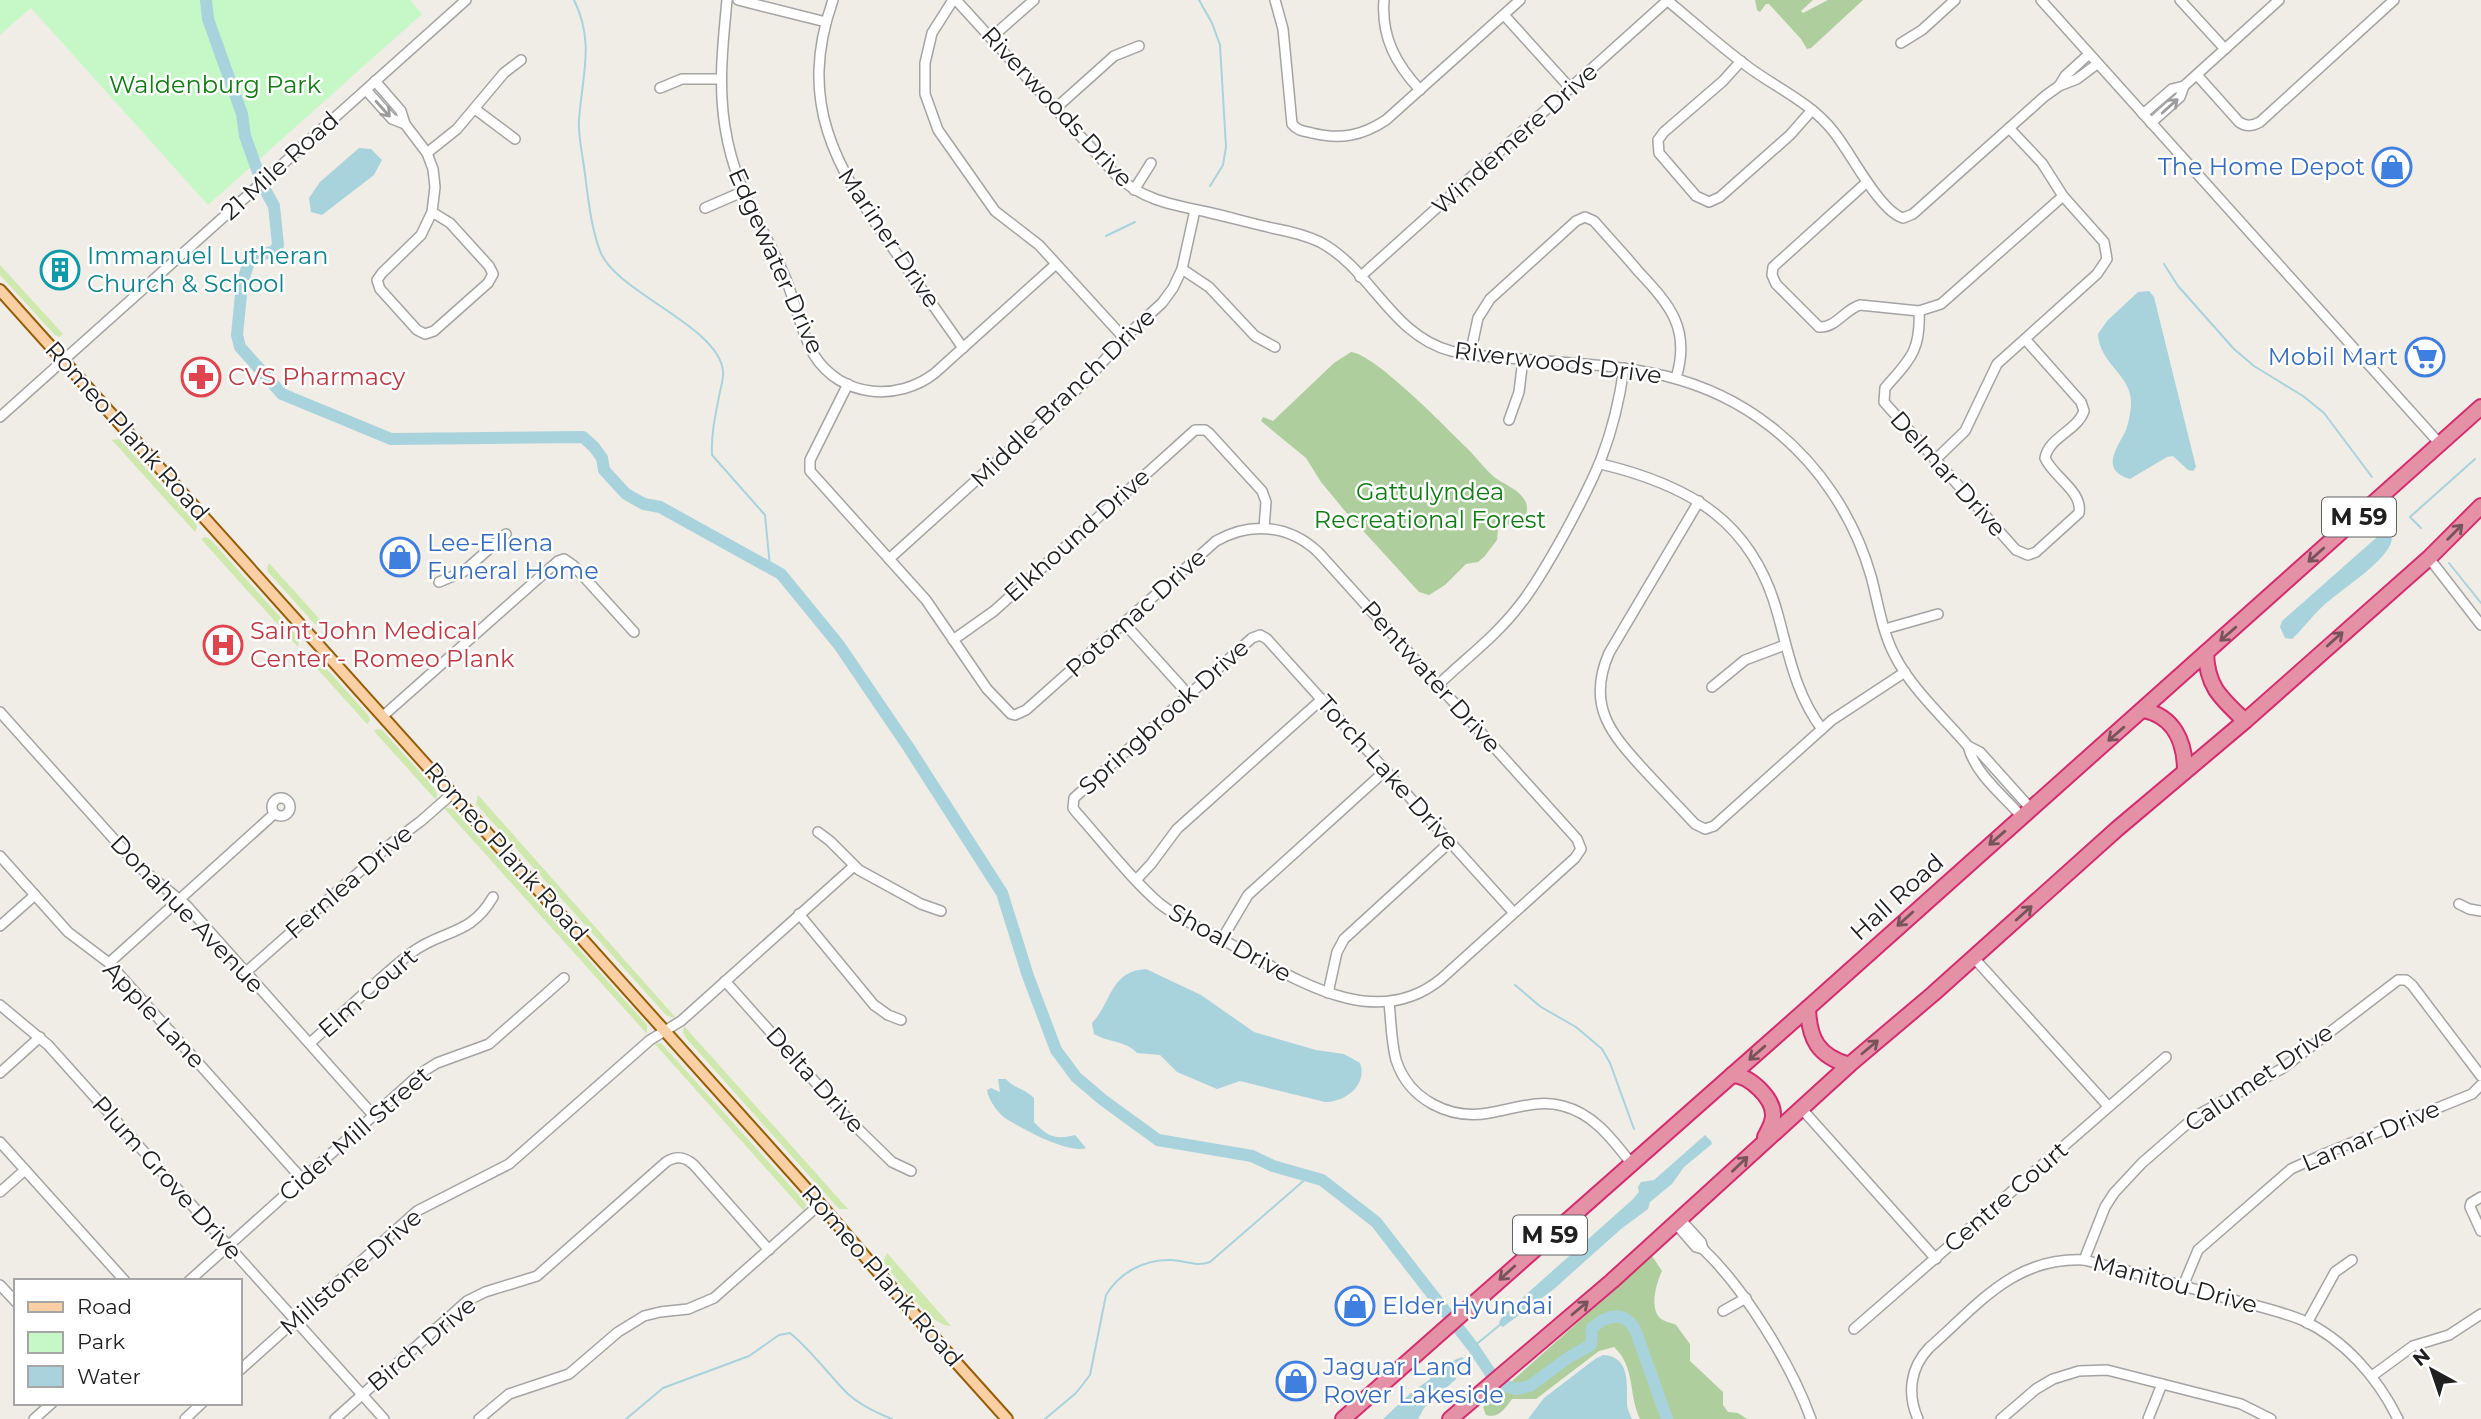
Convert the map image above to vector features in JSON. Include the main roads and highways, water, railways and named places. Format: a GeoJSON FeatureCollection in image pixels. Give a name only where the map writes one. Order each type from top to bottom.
{"type":"FeatureCollection","features":[{"type":"Feature","properties":{"kind":"highway","name":"Hall Road"},"geometry":{"type":"LineString","coordinates":[[1349,1416],[2481,407]]}},
{"type":"Feature","properties":{"kind":"highway"},"geometry":{"type":"LineString","coordinates":[[1450,1419],[1679,1222],[1763,1141],[1975,958],[2116,829],[2245,721],[2429,558],[2481,506]]}},
{"type":"Feature","properties":{"kind":"highway"},"geometry":{"type":"LineString","coordinates":[[2206,653],[2208,676],[2212,686],[2245,721]]}},
{"type":"Feature","properties":{"kind":"highway"},"geometry":{"type":"LineString","coordinates":[[2143,710],[2162,718],[2179,737],[2185,750],[2185,771]]}},
{"type":"Feature","properties":{"kind":"highway"},"geometry":{"type":"LineString","coordinates":[[1808,1008],[1809,1027],[1814,1040],[1834,1060],[1849,1065]]}},
{"type":"Feature","properties":{"kind":"highway"},"geometry":{"type":"LineString","coordinates":[[1732,1075],[1751,1080],[1772,1108],[1773,1121],[1763,1141]]}},
{"type":"Feature","properties":{"kind":"main road","name":"Romeo Plank Road"},"geometry":{"type":"LineString","coordinates":[[0,290],[666,1030],[1007,1419]]}},
{"type":"Feature","properties":{"kind":"water"},"geometry":{"type":"Polygon","coordinates":[[[359,148],[371,149],[382,160],[374,175],[322,215],[311,212],[309,198],[320,182],[359,148]]]}},
{"type":"Feature","properties":{"kind":"water"},"geometry":{"type":"Polygon","coordinates":[[[2149,291],[2154,297],[2196,467],[2193,471],[2188,470],[2173,456],[2167,457],[2130,479],[2115,470],[2113,457],[2129,420],[2130,393],[2104,353],[2098,334],[2107,321],[2138,292],[2149,291]]]}},
{"type":"Feature","properties":{"kind":"water"},"geometry":{"type":"Polygon","coordinates":[[[2385,530],[2392,539],[2382,557],[2322,607],[2292,639],[2285,638],[2280,627],[2282,621],[2385,530]]]}},
{"type":"Feature","properties":{"kind":"water"},"geometry":{"type":"Polygon","coordinates":[[[1146,969],[1201,995],[1254,1032],[1316,1050],[1344,1054],[1360,1063],[1362,1071],[1358,1085],[1340,1099],[1325,1102],[1240,1081],[1217,1089],[1177,1072],[1160,1055],[1137,1053],[1127,1046],[1094,1034],[1092,1023],[1118,981],[1134,971],[1146,969]]]}},
{"type":"Feature","properties":{"kind":"water"},"geometry":{"type":"Polygon","coordinates":[[[998,1079],[1006,1079],[1034,1098],[1034,1122],[1044,1131],[1057,1137],[1075,1135],[1086,1148],[1056,1144],[1005,1118],[993,1105],[987,1090],[991,1088],[1000,1092],[998,1079]]]}},
{"type":"Feature","properties":{"kind":"water"},"geometry":{"type":"Polygon","coordinates":[[[1705,1135],[1712,1144],[1684,1167],[1672,1184],[1650,1202],[1648,1209],[1621,1229],[1554,1289],[1503,1327],[1499,1324],[1512,1307],[1632,1200],[1639,1192],[1641,1182],[1654,1180],[1705,1135]]]}},
{"type":"Feature","properties":{"kind":"water"},"geometry":{"type":"Polygon","coordinates":[[[1603,1355],[1618,1360],[1625,1372],[1628,1407],[1632,1419],[1528,1419],[1544,1398],[1603,1355]]]}},
{"type":"Feature","properties":{"kind":"water"},"geometry":{"type":"Polygon","coordinates":[[[1462,1357],[1464,1359],[1455,1373],[1456,1379],[1424,1408],[1418,1419],[1383,1419],[1429,1380],[1440,1366],[1462,1357]]]}},
{"type":"Feature","properties":{"kind":"waterway"},"geometry":{"type":"LineString","coordinates":[[206,0],[208,19],[242,114],[245,136],[263,186],[274,206],[278,245],[275,251],[250,258],[242,284],[237,335],[240,347],[282,394],[391,439],[583,437],[602,458],[604,470],[626,494],[644,504],[660,507],[781,574],[839,645],[1002,893],[1028,976],[1056,1050],[1076,1077],[1158,1140],[1252,1156],[1273,1166],[1322,1180],[1376,1222],[1473,1347],[1497,1383],[1516,1389],[1530,1386],[1569,1357],[1591,1345],[1592,1328],[1598,1323],[1610,1317],[1622,1317],[1636,1332],[1667,1419]]}},
{"type":"Feature","properties":{"kind":"waterway"},"geometry":{"type":"LineString","coordinates":[[574,0],[586,45],[579,120],[580,138],[592,220],[600,251],[609,266],[625,281],[686,324],[704,339],[717,355],[723,374],[712,455],[765,515],[770,567]]}},
{"type":"Feature","properties":{"kind":"waterway"},"geometry":{"type":"LineString","coordinates":[[1199,0],[1220,45],[1226,147],[1223,165],[1210,186]]}},
{"type":"Feature","properties":{"kind":"waterway"},"geometry":{"type":"LineString","coordinates":[[1106,236],[1135,222]]}},
{"type":"Feature","properties":{"kind":"waterway"},"geometry":{"type":"LineString","coordinates":[[2164,264],[2178,286],[2234,349],[2254,366],[2303,396],[2324,413],[2372,477]]}},
{"type":"Feature","properties":{"kind":"waterway"},"geometry":{"type":"LineString","coordinates":[[2421,528],[2410,517],[2475,459]]}},
{"type":"Feature","properties":{"kind":"waterway"},"geometry":{"type":"LineString","coordinates":[[2449,563],[2481,603]]}},
{"type":"Feature","properties":{"kind":"waterway"},"geometry":{"type":"LineString","coordinates":[[1515,985],[1541,1007],[1576,1027],[1602,1049],[1610,1063],[1634,1129]]}},
{"type":"Feature","properties":{"kind":"waterway"},"geometry":{"type":"LineString","coordinates":[[1045,1419],[1076,1393],[1090,1375],[1106,1295],[1118,1280],[1134,1268],[1162,1260],[1201,1264],[1210,1262],[1308,1177]]}},
{"type":"Feature","properties":{"kind":"waterway"},"geometry":{"type":"LineString","coordinates":[[1473,1347],[1501,1324]]}},
{"type":"Feature","properties":{"kind":"waterway"},"geometry":{"type":"LineString","coordinates":[[626,1419],[663,1388],[749,1356],[779,1335],[790,1333],[853,1398],[892,1419]]}},
{"type":"Feature","properties":{"kind":"place","name":"The Home Depot"},"geometry":{"type":"Point","coordinates":[2392,167]}},
{"type":"Feature","properties":{"kind":"place","name":"Immanuel Lutheran Church & School"},"geometry":{"type":"Point","coordinates":[60,270]}},
{"type":"Feature","properties":{"kind":"place","name":"Mobil Mart"},"geometry":{"type":"Point","coordinates":[2425,357]}},
{"type":"Feature","properties":{"kind":"place","name":"CVS Pharmacy"},"geometry":{"type":"Point","coordinates":[201,377]}},
{"type":"Feature","properties":{"kind":"place","name":"Lee-Ellena Funeral Home"},"geometry":{"type":"Point","coordinates":[400,557]}},
{"type":"Feature","properties":{"kind":"place","name":"Saint John Medical Center - Romeo Plank"},"geometry":{"type":"Point","coordinates":[223,645]}},
{"type":"Feature","properties":{"kind":"place","name":"Elder Hyundai"},"geometry":{"type":"Point","coordinates":[1355,1306]}},
{"type":"Feature","properties":{"kind":"place","name":"Jaguar Land Rover Lakeside"},"geometry":{"type":"Point","coordinates":[1296,1381]}},
{"type":"Feature","properties":{"kind":"park label","name":"Waldenburg Park"},"geometry":{"type":"Point","coordinates":[215,85]}},
{"type":"Feature","properties":{"kind":"park label","name":"Gattulyndea Recreational Forest"},"geometry":{"type":"Point","coordinates":[1430,506]}}]}
